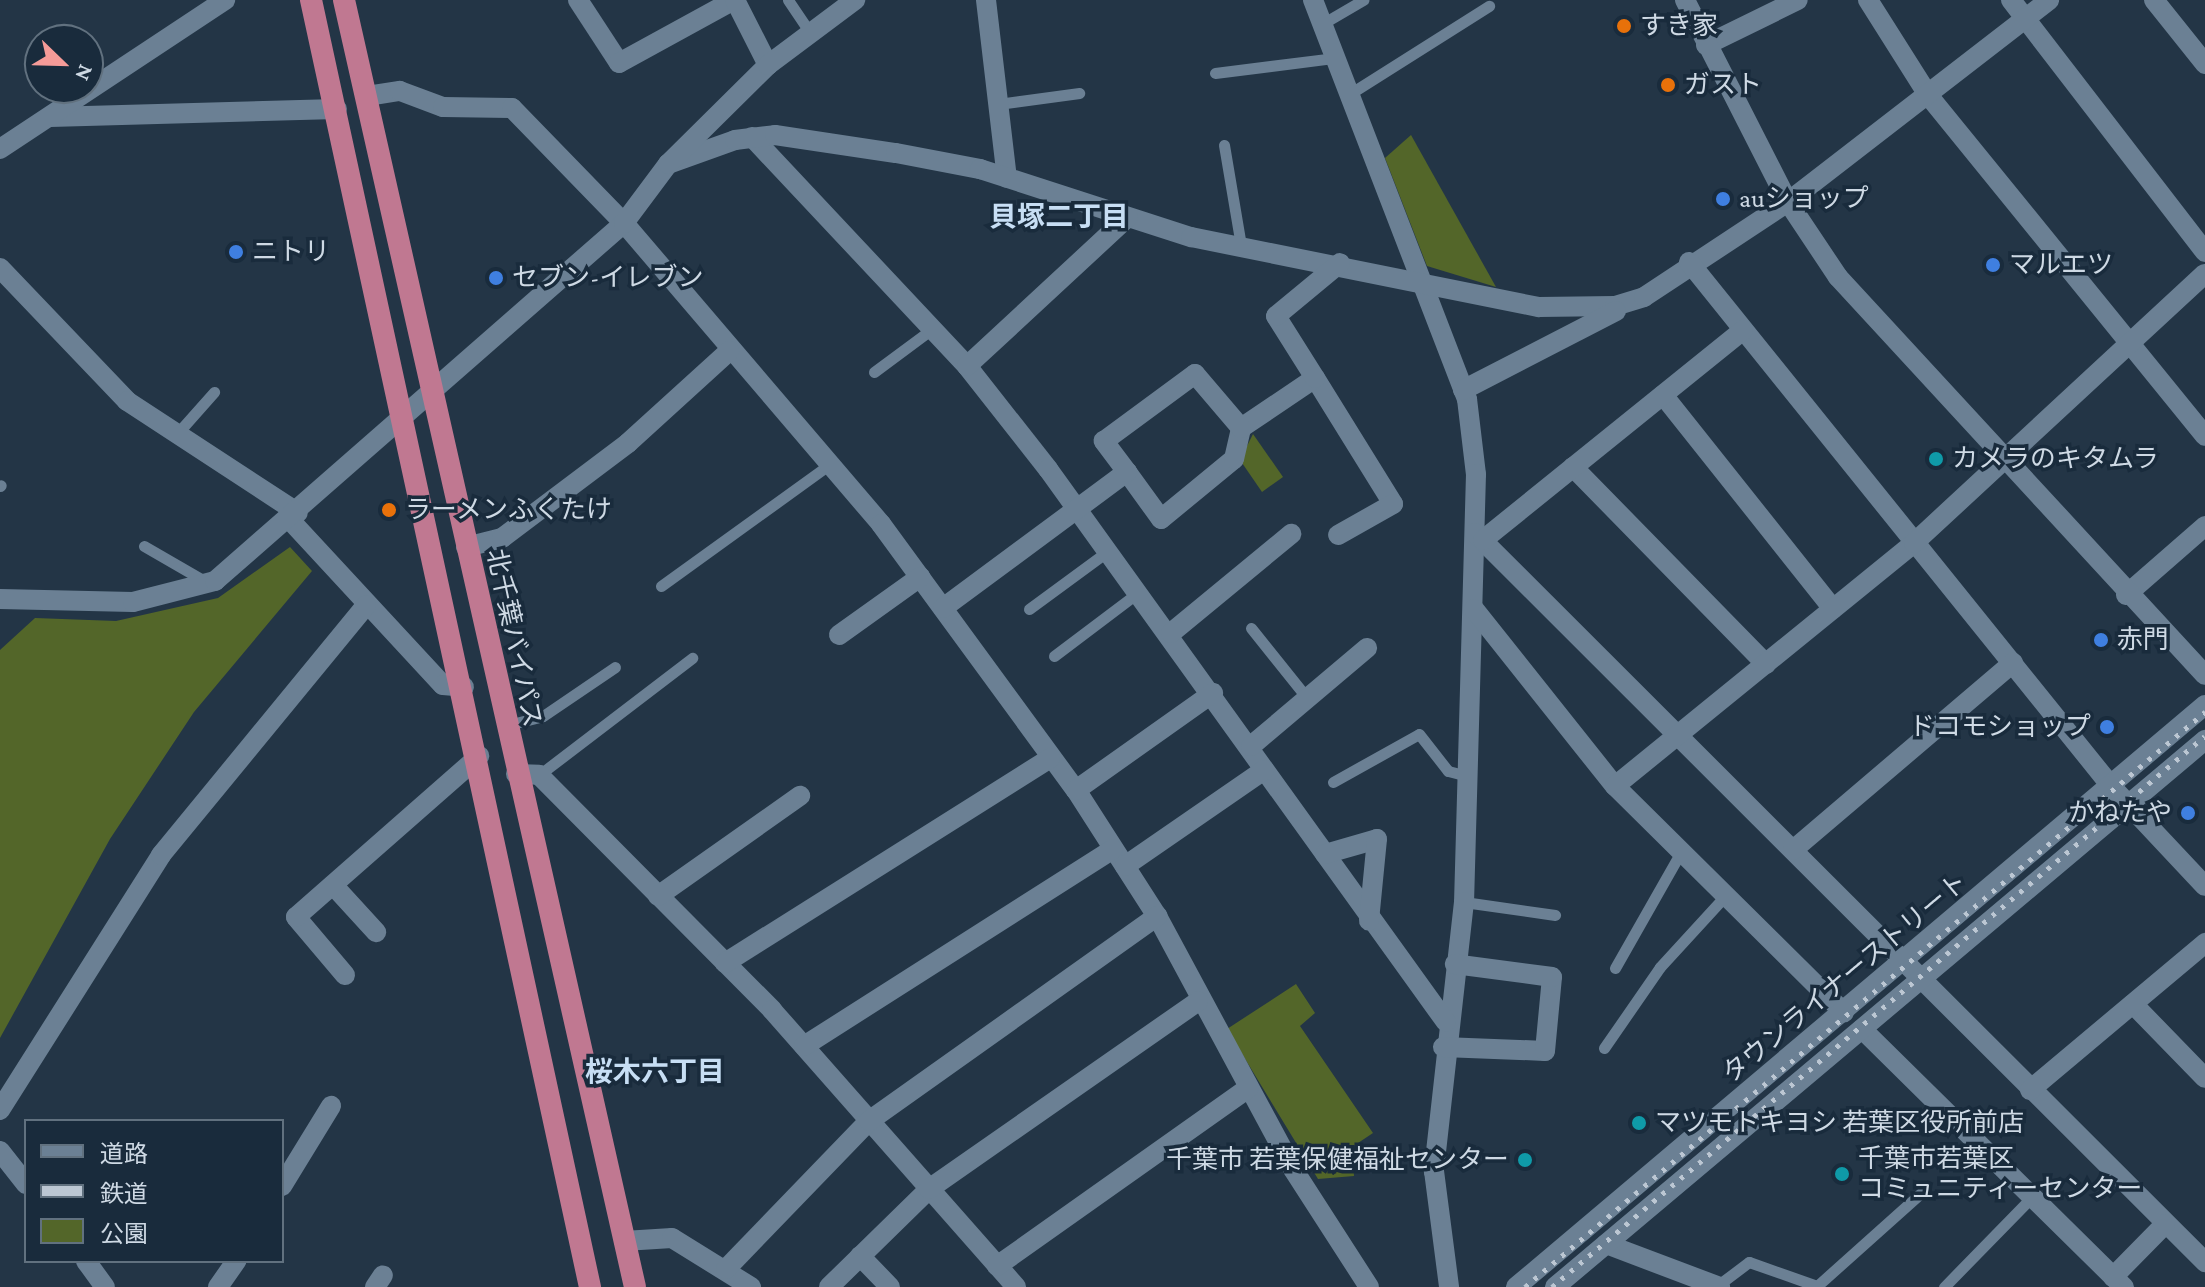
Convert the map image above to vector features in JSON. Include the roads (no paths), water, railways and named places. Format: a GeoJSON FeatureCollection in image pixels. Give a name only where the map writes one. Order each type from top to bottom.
{"type":"FeatureCollection","features":[{"type":"Feature","properties":{"kind":"highway"},"geometry":{"type":"LineString","coordinates":[[311,0],[479,756],[590,1287]]}},
{"type":"Feature","properties":{"kind":"highway","name":"北千葉バイパス"},"geometry":{"type":"LineString","coordinates":[[344,0],[504,726],[635,1287]]}},
{"type":"Feature","properties":{"kind":"street"},"geometry":{"type":"LineString","coordinates":[[0,149],[225,0]]}},
{"type":"Feature","properties":{"kind":"street"},"geometry":{"type":"LineString","coordinates":[[578,0],[619,63],[734,0],[768,65]]}},
{"type":"Feature","properties":{"kind":"street"},"geometry":{"type":"LineString","coordinates":[[0,599],[133,602],[209,584],[294,516],[624,223],[668,164],[768,65],[855,0]]}},
{"type":"Feature","properties":{"kind":"street"},"geometry":{"type":"LineString","coordinates":[[986,0],[1007,178]]}},
{"type":"Feature","properties":{"kind":"street"},"geometry":{"type":"LineString","coordinates":[[1313,0],[1463,390],[1476,474],[1479,537],[1464,902],[1443,1047],[1434,1171],[1449,1287]]}},
{"type":"Feature","properties":{"kind":"street"},"geometry":{"type":"LineString","coordinates":[[1685,0],[1788,202],[1867,314],[2126,595],[2205,675]]}},
{"type":"Feature","properties":{"kind":"street"},"geometry":{"type":"LineString","coordinates":[[1706,45],[1798,0]]}},
{"type":"Feature","properties":{"kind":"street"},"geometry":{"type":"LineString","coordinates":[[1868,0],[1928,95],[2205,436]]}},
{"type":"Feature","properties":{"kind":"street"},"geometry":{"type":"LineString","coordinates":[[2011,0],[2205,252]]}},
{"type":"Feature","properties":{"kind":"street"},"geometry":{"type":"LineString","coordinates":[[1463,390],[1644,297],[1689,262],[1788,202],[2049,0]]}},
{"type":"Feature","properties":{"kind":"street"},"geometry":{"type":"LineString","coordinates":[[2154,0],[2205,64]]}},
{"type":"Feature","properties":{"kind":"street"},"geometry":{"type":"LineString","coordinates":[[367,96],[400,91],[443,107],[512,108],[624,223],[729,351],[829,465],[920,577],[1076,790],[1157,916],[1198,1001],[1369,1287]]}},
{"type":"Feature","properties":{"kind":"street"},"geometry":{"type":"LineString","coordinates":[[50,117],[337,109]]}},
{"type":"Feature","properties":{"kind":"street"},"geometry":{"type":"LineString","coordinates":[[668,164],[752,137],[896,153],[1007,178],[1128,217],[1241,246],[1418,278],[1539,307],[1615,306],[1644,297]]}},
{"type":"Feature","properties":{"kind":"street"},"geometry":{"type":"LineString","coordinates":[[752,137],[967,366],[1171,633],[1369,921],[1446,1022]]}},
{"type":"Feature","properties":{"kind":"street"},"geometry":{"type":"LineString","coordinates":[[967,366],[1128,217]]}},
{"type":"Feature","properties":{"kind":"street"},"geometry":{"type":"LineString","coordinates":[[1689,262],[2111,786],[2205,886]]}},
{"type":"Feature","properties":{"kind":"street"},"geometry":{"type":"LineString","coordinates":[[1338,535],[1393,504],[1276,316],[1340,263]]}},
{"type":"Feature","properties":{"kind":"street"},"geometry":{"type":"LineString","coordinates":[[0,268],[127,401],[294,516],[366,605],[443,685],[464,687]]}},
{"type":"Feature","properties":{"kind":"street"},"geometry":{"type":"LineString","coordinates":[[1615,786],[1914,543],[2205,274]]}},
{"type":"Feature","properties":{"kind":"street"},"geometry":{"type":"LineString","coordinates":[[1479,537],[1573,467],[1743,330]]}},
{"type":"Feature","properties":{"kind":"street"},"geometry":{"type":"LineString","coordinates":[[466,547],[502,538],[628,443],[729,351]]}},
{"type":"Feature","properties":{"kind":"street"},"geometry":{"type":"LineString","coordinates":[[1241,428],[1195,374],[1104,441],[1161,519],[1234,459],[1241,428],[1315,378]]}},
{"type":"Feature","properties":{"kind":"street"},"geometry":{"type":"LineString","coordinates":[[1663,395],[1833,609]]}},
{"type":"Feature","properties":{"kind":"street"},"geometry":{"type":"LineString","coordinates":[[1573,467],[1766,664]]}},
{"type":"Feature","properties":{"kind":"street"},"geometry":{"type":"LineString","coordinates":[[943,608],[1127,472]]}},
{"type":"Feature","properties":{"kind":"street"},"geometry":{"type":"LineString","coordinates":[[2126,595],[2205,526]]}},
{"type":"Feature","properties":{"kind":"street"},"geometry":{"type":"LineString","coordinates":[[1171,633],[1291,534]]}},
{"type":"Feature","properties":{"kind":"street"},"geometry":{"type":"LineString","coordinates":[[1479,537],[1793,850],[1919,981],[2205,1262]]}},
{"type":"Feature","properties":{"kind":"street"},"geometry":{"type":"LineString","coordinates":[[839,635],[920,577]]}},
{"type":"Feature","properties":{"kind":"street"},"geometry":{"type":"LineString","coordinates":[[0,1110],[161,855],[366,605]]}},
{"type":"Feature","properties":{"kind":"street"},"geometry":{"type":"LineString","coordinates":[[1474,609],[1615,786],[1844,1013]]}},
{"type":"Feature","properties":{"kind":"street"},"geometry":{"type":"LineString","coordinates":[[1251,746],[1367,648]]}},
{"type":"Feature","properties":{"kind":"street"},"geometry":{"type":"LineString","coordinates":[[1793,850],[2013,663]]}},
{"type":"Feature","properties":{"kind":"street"},"geometry":{"type":"LineString","coordinates":[[1076,790],[1213,693]]}},
{"type":"Feature","properties":{"kind":"street","name":"タウンライナーストリート"},"geometry":{"type":"LineString","coordinates":[[1516,1287],[1903,964],[2205,705]]}},
{"type":"Feature","properties":{"kind":"street","name":"タウンライナーストリート"},"geometry":{"type":"LineString","coordinates":[[1555,1287],[2205,740]]}},
{"type":"Feature","properties":{"kind":"street"},"geometry":{"type":"LineString","coordinates":[[345,975],[296,917],[479,756]]}},
{"type":"Feature","properties":{"kind":"street"},"geometry":{"type":"LineString","coordinates":[[725,963],[1050,758]]}},
{"type":"Feature","properties":{"kind":"street"},"geometry":{"type":"LineString","coordinates":[[1125,866],[1264,770]]}},
{"type":"Feature","properties":{"kind":"street"},"geometry":{"type":"LineString","coordinates":[[516,774],[539,775],[725,963],[804,1046],[1016,1287]]}},
{"type":"Feature","properties":{"kind":"street"},"geometry":{"type":"LineString","coordinates":[[658,896],[800,796]]}},
{"type":"Feature","properties":{"kind":"street"},"geometry":{"type":"LineString","coordinates":[[1325,854],[1377,839],[1369,921]]}},
{"type":"Feature","properties":{"kind":"street"},"geometry":{"type":"LineString","coordinates":[[804,1046],[1113,849]]}},
{"type":"Feature","properties":{"kind":"street"},"geometry":{"type":"LineString","coordinates":[[333,885],[376,932]]}},
{"type":"Feature","properties":{"kind":"street"},"geometry":{"type":"LineString","coordinates":[[726,1269],[869,1121],[1157,916]]}},
{"type":"Feature","properties":{"kind":"street"},"geometry":{"type":"LineString","coordinates":[[2030,1090],[2205,943]]}},
{"type":"Feature","properties":{"kind":"street"},"geometry":{"type":"LineString","coordinates":[[1443,1047],[1545,1051],[1552,977],[1455,964]]}},
{"type":"Feature","properties":{"kind":"street"},"geometry":{"type":"LineString","coordinates":[[829,1287],[929,1189],[1198,1001]]}},
{"type":"Feature","properties":{"kind":"street"},"geometry":{"type":"LineString","coordinates":[[2133,1004],[2205,1078]]}},
{"type":"Feature","properties":{"kind":"street"},"geometry":{"type":"LineString","coordinates":[[1862,1029],[2119,1282],[2165,1224]]}},
{"type":"Feature","properties":{"kind":"street"},"geometry":{"type":"LineString","coordinates":[[997,1266],[1248,1088]]}},
{"type":"Feature","properties":{"kind":"street"},"geometry":{"type":"LineString","coordinates":[[284,1183],[331,1106]]}},
{"type":"Feature","properties":{"kind":"street"},"geometry":{"type":"LineString","coordinates":[[0,1151],[24,1181]]}},
{"type":"Feature","properties":{"kind":"street"},"geometry":{"type":"LineString","coordinates":[[624,1241],[672,1238],[751,1287]]}},
{"type":"Feature","properties":{"kind":"street"},"geometry":{"type":"LineString","coordinates":[[1606,1244],[1719,1286]]}},
{"type":"Feature","properties":{"kind":"street"},"geometry":{"type":"LineString","coordinates":[[860,1256],[890,1287]]}},
{"type":"Feature","properties":{"kind":"street"},"geometry":{"type":"LineString","coordinates":[[87,1263],[105,1287]]}},
{"type":"Feature","properties":{"kind":"street"},"geometry":{"type":"LineString","coordinates":[[218,1287],[235,1263]]}},
{"type":"Feature","properties":{"kind":"lane"},"geometry":{"type":"LineString","coordinates":[[788,0],[810,33]]}},
{"type":"Feature","properties":{"kind":"lane"},"geometry":{"type":"LineString","coordinates":[[1322,24],[1363,0]]}},
{"type":"Feature","properties":{"kind":"lane"},"geometry":{"type":"LineString","coordinates":[[1348,95],[1489,6]]}},
{"type":"Feature","properties":{"kind":"lane"},"geometry":{"type":"LineString","coordinates":[[1215,73],[1333,58]]}},
{"type":"Feature","properties":{"kind":"lane"},"geometry":{"type":"LineString","coordinates":[[998,104],[1079,93]]}},
{"type":"Feature","properties":{"kind":"lane"},"geometry":{"type":"LineString","coordinates":[[1224,145],[1241,246]]}},
{"type":"Feature","properties":{"kind":"lane"},"geometry":{"type":"LineString","coordinates":[[874,372],[932,329]]}},
{"type":"Feature","properties":{"kind":"lane"},"geometry":{"type":"LineString","coordinates":[[175,436],[214,392]]}},
{"type":"Feature","properties":{"kind":"lane"},"geometry":{"type":"LineString","coordinates":[[661,586],[829,465]]}},
{"type":"Feature","properties":{"kind":"lane"},"geometry":{"type":"LineString","coordinates":[[144,546],[209,584]]}},
{"type":"Feature","properties":{"kind":"lane"},"geometry":{"type":"LineString","coordinates":[[1029,609],[1108,551]]}},
{"type":"Feature","properties":{"kind":"lane"},"geometry":{"type":"LineString","coordinates":[[1054,656],[1139,592]]}},
{"type":"Feature","properties":{"kind":"lane"},"geometry":{"type":"LineString","coordinates":[[1251,628],[1307,698]]}},
{"type":"Feature","properties":{"kind":"lane"},"geometry":{"type":"LineString","coordinates":[[539,775],[692,658]]}},
{"type":"Feature","properties":{"kind":"lane"},"geometry":{"type":"LineString","coordinates":[[504,726],[543,716],[615,667]]}},
{"type":"Feature","properties":{"kind":"lane"},"geometry":{"type":"LineString","coordinates":[[1333,782],[1419,734],[1448,771],[1468,776]]}},
{"type":"Feature","properties":{"kind":"lane"},"geometry":{"type":"LineString","coordinates":[[1615,968],[1681,852]]}},
{"type":"Feature","properties":{"kind":"lane"},"geometry":{"type":"LineString","coordinates":[[1604,1048],[1660,967],[1725,896]]}},
{"type":"Feature","properties":{"kind":"lane"},"geometry":{"type":"LineString","coordinates":[[1464,902],[1555,915]]}},
{"type":"Feature","properties":{"kind":"lane"},"geometry":{"type":"LineString","coordinates":[[1719,1286],[1749,1262],[1817,1286],[1921,1193]]}},
{"type":"Feature","properties":{"kind":"lane"},"geometry":{"type":"LineString","coordinates":[[1944,1287],[2031,1198]]}},
{"type":"Feature","properties":{"kind":"railway"},"geometry":{"type":"LineString","coordinates":[[1525,1287],[2205,712]]}},
{"type":"Feature","properties":{"kind":"railway"},"geometry":{"type":"LineString","coordinates":[[1552,1287],[2205,736]]}},
{"type":"Feature","properties":{"kind":"place","name":"すき家"},"geometry":{"type":"Point","coordinates":[1624,26]}},
{"type":"Feature","properties":{"kind":"place","name":"ガスト"},"geometry":{"type":"Point","coordinates":[1668,85]}},
{"type":"Feature","properties":{"kind":"place","name":"auショップ"},"geometry":{"type":"Point","coordinates":[1723,199]}},
{"type":"Feature","properties":{"kind":"place","name":"ニトリ"},"geometry":{"type":"Point","coordinates":[236,252]}},
{"type":"Feature","properties":{"kind":"place","name":"マルエツ"},"geometry":{"type":"Point","coordinates":[1993,265]}},
{"type":"Feature","properties":{"kind":"place","name":"セブン-イレブン"},"geometry":{"type":"Point","coordinates":[496,278]}},
{"type":"Feature","properties":{"kind":"place","name":"カメラのキタムラ"},"geometry":{"type":"Point","coordinates":[1936,459]}},
{"type":"Feature","properties":{"kind":"place","name":"ラーメンふくたけ"},"geometry":{"type":"Point","coordinates":[389,510]}},
{"type":"Feature","properties":{"kind":"place","name":"赤門"},"geometry":{"type":"Point","coordinates":[2101,640]}},
{"type":"Feature","properties":{"kind":"place","name":"ドコモショップ"},"geometry":{"type":"Point","coordinates":[2107,727]}},
{"type":"Feature","properties":{"kind":"place","name":"かねたや"},"geometry":{"type":"Point","coordinates":[2188,813]}},
{"type":"Feature","properties":{"kind":"place","name":"マツモトキヨシ 若葉区役所前店"},"geometry":{"type":"Point","coordinates":[1639,1123]}},
{"type":"Feature","properties":{"kind":"place","name":"千葉市 若葉保健福祉センター"},"geometry":{"type":"Point","coordinates":[1525,1160]}},
{"type":"Feature","properties":{"kind":"place","name":"千葉市若葉区 コミュニティーセンター"},"geometry":{"type":"Point","coordinates":[1842,1174]}},
{"type":"Feature","properties":{"kind":"district","name":"貝塚二丁目"},"geometry":{"type":"Point","coordinates":[1059,217]}},
{"type":"Feature","properties":{"kind":"district","name":"桜木六丁目"},"geometry":{"type":"Point","coordinates":[655,1072]}}]}
